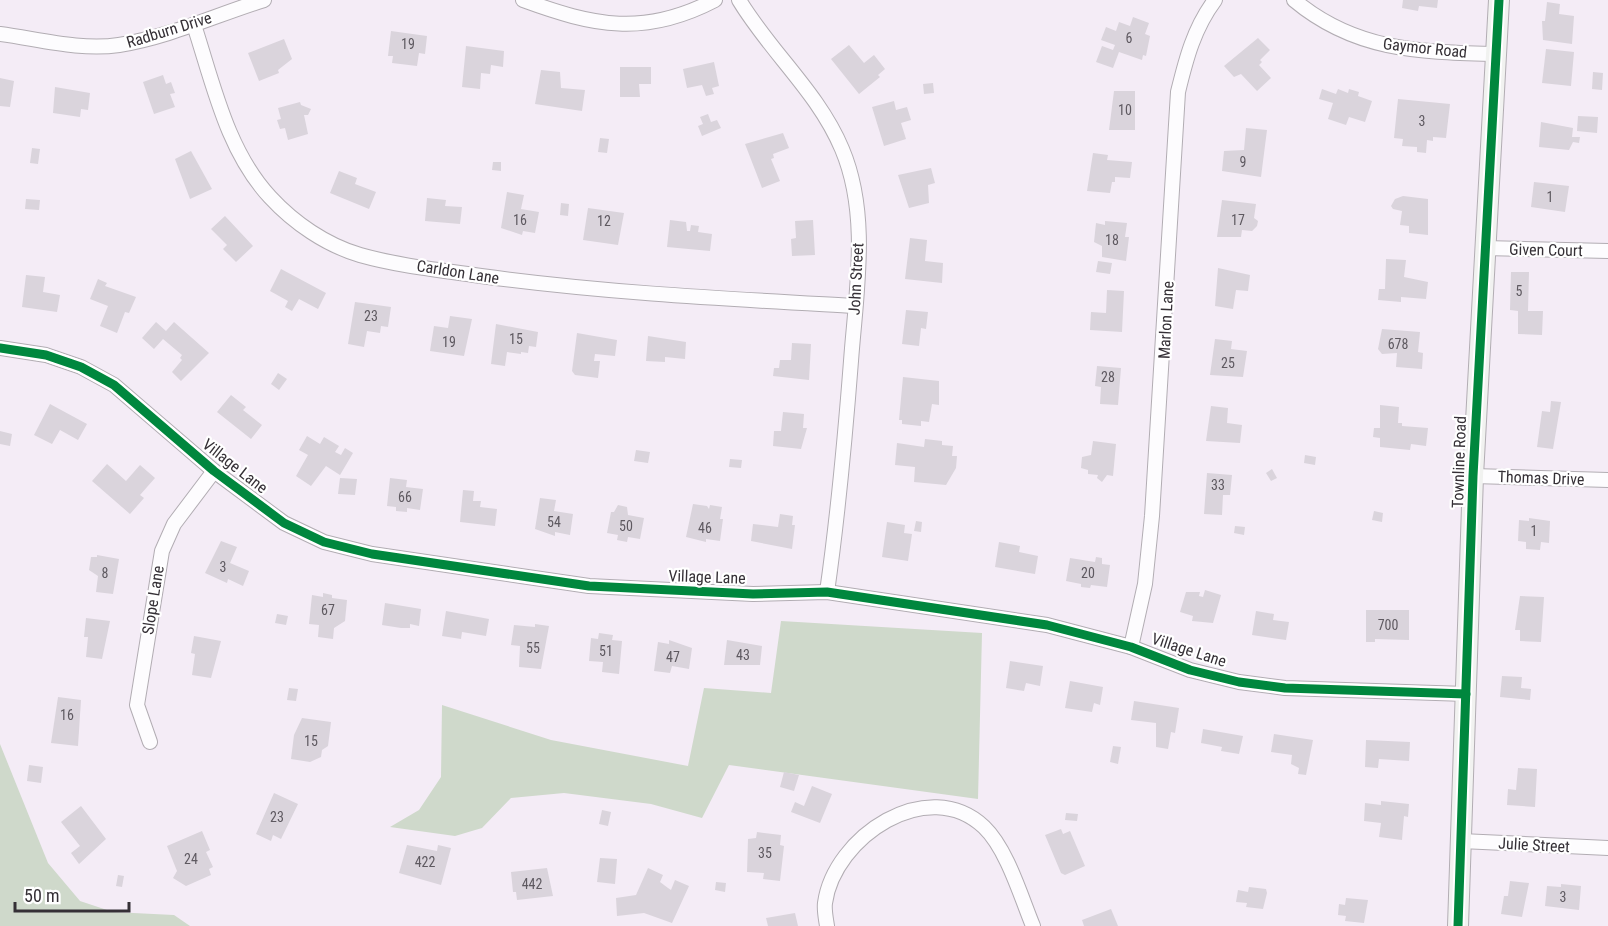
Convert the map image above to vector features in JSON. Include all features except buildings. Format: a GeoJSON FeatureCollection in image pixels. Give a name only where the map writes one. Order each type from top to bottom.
{"type":"FeatureCollection","features":[{"type":"Feature","properties":{"kind":"street","name":"Radburn Drive"},"geometry":{"type":"LineString","coordinates":[[0,34],[84,45],[117,45],[194,25],[264,0]]}},
{"type":"Feature","properties":{"kind":"street"},"geometry":{"type":"LineString","coordinates":[[523,0],[571,18],[633,26],[687,13],[715,0]]}},
{"type":"Feature","properties":{"kind":"street","name":"John Street"},"geometry":{"type":"LineString","coordinates":[[740,0],[755,27],[807,87],[827,116],[843,151],[855,186],[859,227],[855,306],[840,505],[827,592]]}},
{"type":"Feature","properties":{"kind":"street","name":"Marlon Lane"},"geometry":{"type":"LineString","coordinates":[[1131,646],[1145,584],[1152,516],[1178,92],[1186,57],[1197,28],[1215,0]]}},
{"type":"Feature","properties":{"kind":"street","name":"Gaymor Road"},"geometry":{"type":"LineString","coordinates":[[1294,0],[1314,17],[1350,36],[1390,46],[1496,54]]}},
{"type":"Feature","properties":{"kind":"street","name":"Townline Road"},"geometry":{"type":"LineString","coordinates":[[1458,926],[1473,476],[1498,0]]}},
{"type":"Feature","properties":{"kind":"street","name":"Carldon Lane"},"geometry":{"type":"LineString","coordinates":[[194,25],[228,127],[244,163],[269,197],[299,225],[327,241],[360,255],[520,281],[612,291],[855,306]]}},
{"type":"Feature","properties":{"kind":"street","name":"Given Court"},"geometry":{"type":"LineString","coordinates":[[1484,248],[1608,251]]}},
{"type":"Feature","properties":{"kind":"street","name":"Village Lane"},"geometry":{"type":"LineString","coordinates":[[0,348],[46,356],[81,366],[114,385],[214,471],[284,523],[324,542],[372,554],[589,586],[753,594],[827,592],[1047,625],[1131,646],[1190,670],[1239,682],[1285,688],[1466,694]]}},
{"type":"Feature","properties":{"kind":"street","name":"Slope Lane"},"geometry":{"type":"LineString","coordinates":[[150,742],[137,705],[162,551],[174,524],[214,471]]}},
{"type":"Feature","properties":{"kind":"street","name":"Thomas Drive"},"geometry":{"type":"LineString","coordinates":[[1473,476],[1608,480]]}},
{"type":"Feature","properties":{"kind":"street"},"geometry":{"type":"LineString","coordinates":[[827,926],[825,904],[832,879],[845,856],[868,833],[896,816],[924,808],[947,807],[984,827],[998,846],[1033,926]]}},
{"type":"Feature","properties":{"kind":"street","name":"Julie Street"},"geometry":{"type":"LineString","coordinates":[[1461,841],[1608,848]]}},
{"type":"Feature","properties":{"kind":"green space"},"geometry":{"type":"Polygon","coordinates":[[[781,621],[982,633],[978,799],[729,765],[702,818],[651,804],[564,793],[511,798],[482,828],[455,836],[390,827],[419,810],[441,777],[442,705],[551,740],[688,766],[704,688],[771,693],[781,621]]]}},
{"type":"Feature","properties":{"kind":"green space"},"geometry":{"type":"Polygon","coordinates":[[[0,744],[48,863],[80,901],[113,912],[174,915],[190,926],[0,926],[0,744]]]}},
{"type":"Feature","properties":{"kind":"cycle path"},"geometry":{"type":"LineString","coordinates":[[1458,926],[1473,476],[1499,0]]}},
{"type":"Feature","properties":{"kind":"cycle path"},"geometry":{"type":"LineString","coordinates":[[0,348],[46,355],[81,367],[114,385],[214,471],[284,523],[324,542],[372,554],[589,586],[753,594],[827,592],[1047,625],[1131,647],[1190,670],[1239,682],[1285,688],[1466,694]]}}]}
